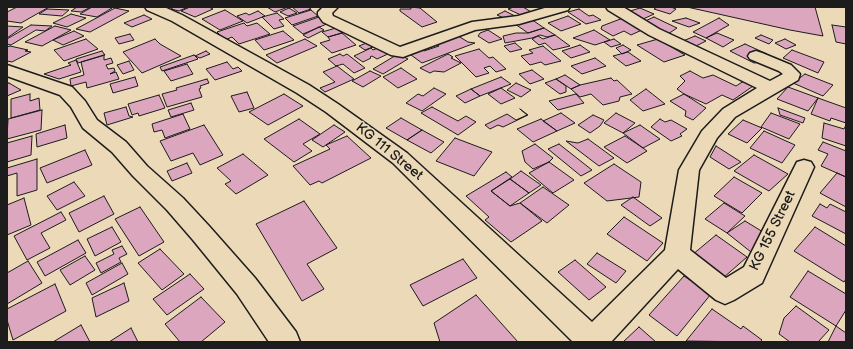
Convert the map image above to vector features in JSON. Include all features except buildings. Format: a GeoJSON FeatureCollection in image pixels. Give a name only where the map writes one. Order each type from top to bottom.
{"type":"FeatureCollection","features":[{"type":"Feature","properties":{"kind":"street","name":"KG 111 Street"},"geometry":{"type":"LineString","coordinates":[[152,7],[177,18],[304,89],[400,158],[593,342]]}},
{"type":"Feature","properties":{"kind":"street"},"geometry":{"type":"LineString","coordinates":[[331,7],[325,15],[328,19],[397,52],[403,52],[472,26],[514,21],[563,7]]}},
{"type":"Feature","properties":{"kind":"street"},"geometry":{"type":"LineString","coordinates":[[612,7],[654,32],[770,88]]}},
{"type":"Feature","properties":{"kind":"street"},"geometry":{"type":"LineString","coordinates":[[593,342],[677,254],[690,170],[708,135],[729,113],[792,76],[792,74],[785,68],[756,56]]}},
{"type":"Feature","properties":{"kind":"street"},"geometry":{"type":"LineString","coordinates":[[7,70],[66,92],[79,105],[90,124],[119,147],[140,171],[175,204],[191,222],[246,286],[286,342]]}},
{"type":"Feature","properties":{"kind":"street","name":"KG 155 Street"},"geometry":{"type":"LineString","coordinates":[[677,254],[725,292],[754,275],[804,167]]}}]}
